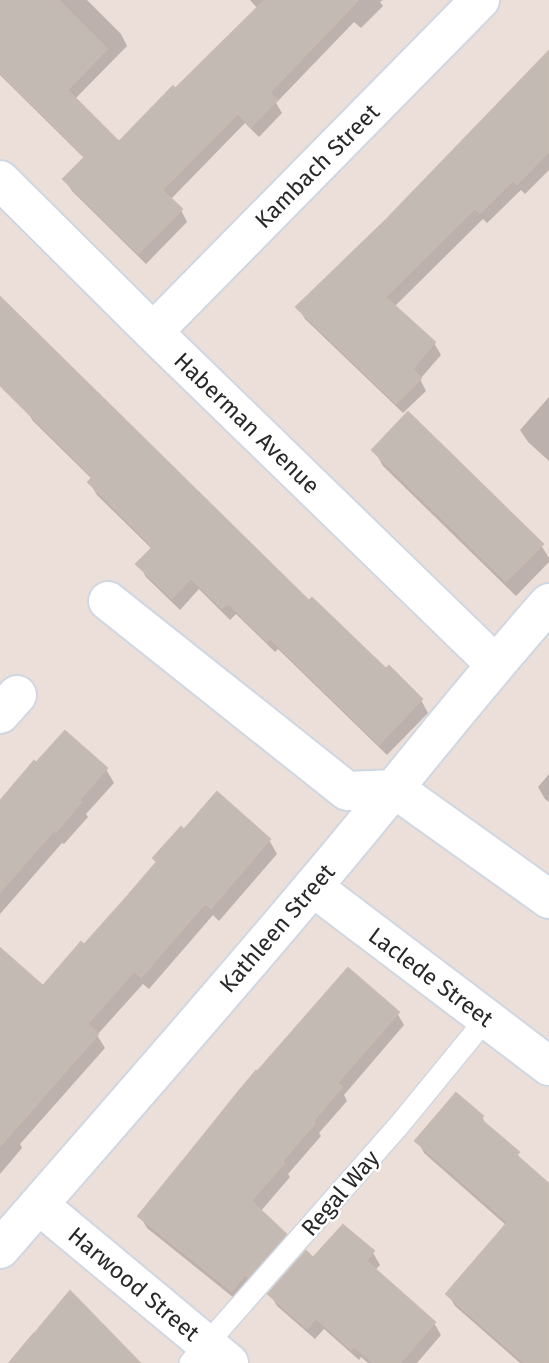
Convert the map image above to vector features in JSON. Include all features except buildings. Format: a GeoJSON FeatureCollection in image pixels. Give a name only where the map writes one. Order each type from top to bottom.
{"type":"FeatureCollection","features":[{"type":"Feature","properties":{"kind":"street","name":"Kambach Street"},"geometry":{"type":"LineString","coordinates":[[153,332],[480,0]]}},
{"type":"Feature","properties":{"kind":"street","name":"Haberman Avenue"},"geometry":{"type":"LineString","coordinates":[[0,180],[495,664]]}},
{"type":"Feature","properties":{"kind":"street"},"geometry":{"type":"LineString","coordinates":[[108,601],[347,791],[395,789],[549,899]]}},
{"type":"Feature","properties":{"kind":"street","name":"Kathleen Street"},"geometry":{"type":"LineString","coordinates":[[0,1249],[313,887],[495,664],[549,603]]}},
{"type":"Feature","properties":{"kind":"street","name":"Laclede Street"},"geometry":{"type":"LineString","coordinates":[[313,887],[549,1066]]}},
{"type":"Feature","properties":{"kind":"street","name":"Harwood Street"},"geometry":{"type":"LineString","coordinates":[[39,1205],[209,1357]]}},
{"type":"Feature","properties":{"kind":"lane","name":"Regal Way"},"geometry":{"type":"LineString","coordinates":[[209,1357],[486,1019]]}}]}
